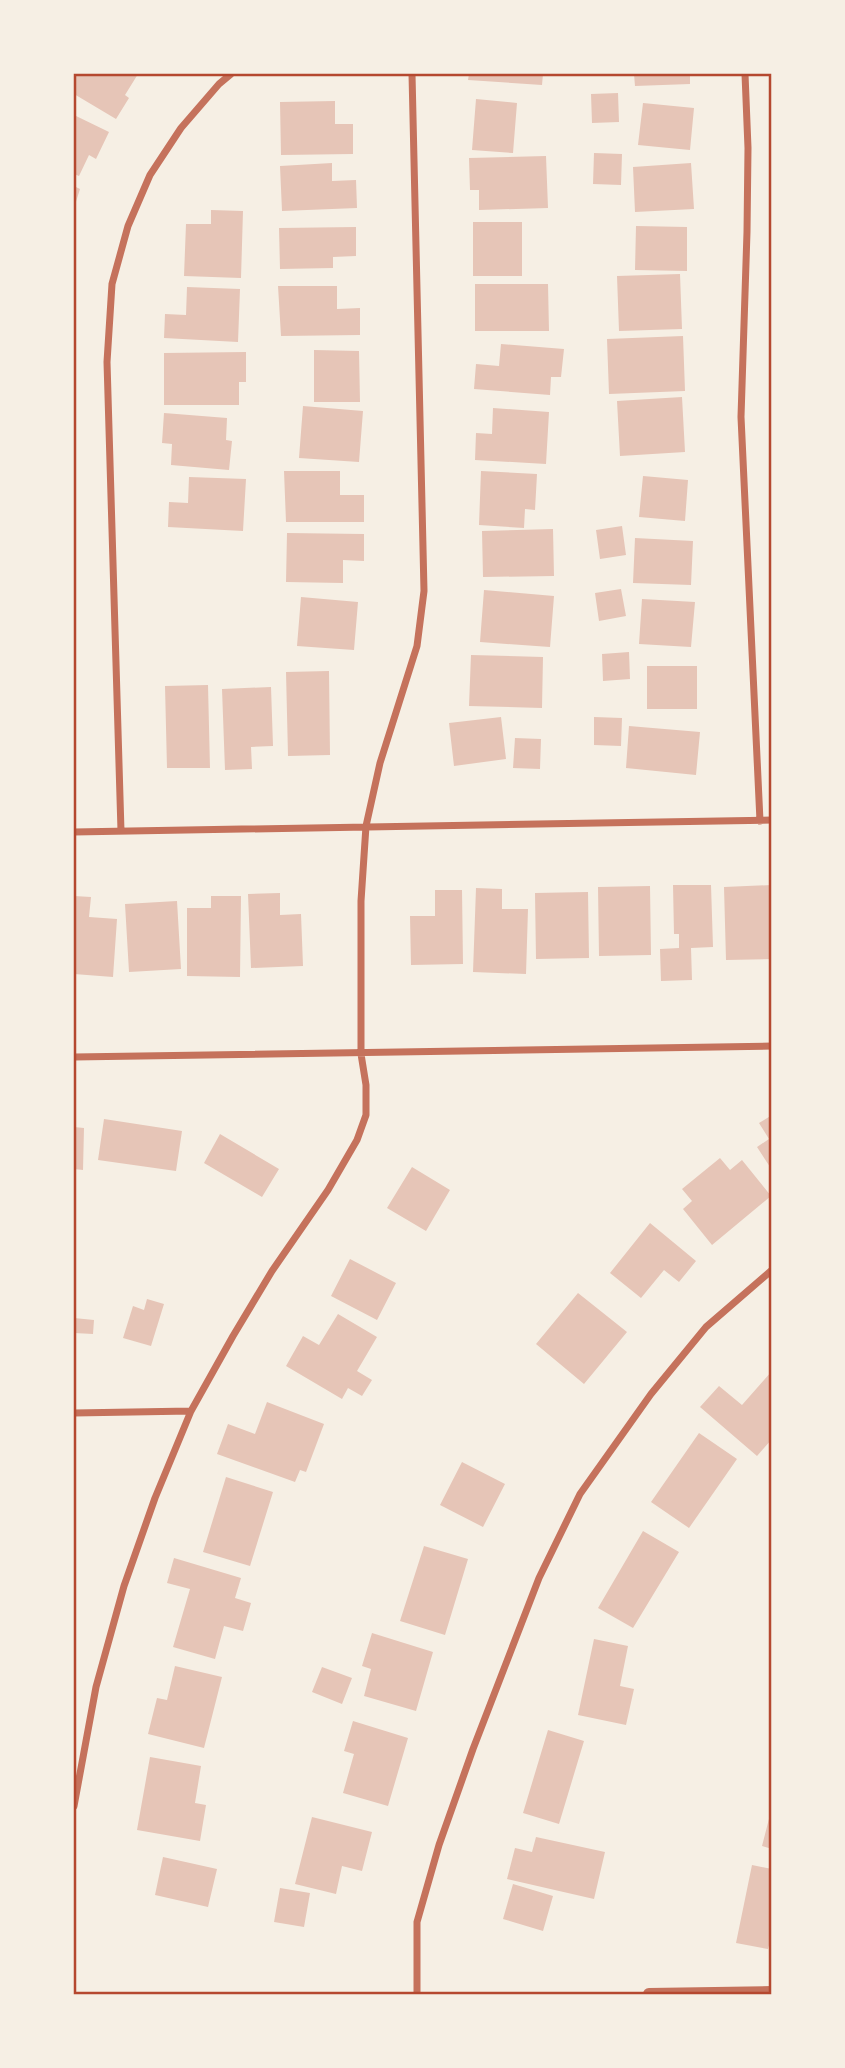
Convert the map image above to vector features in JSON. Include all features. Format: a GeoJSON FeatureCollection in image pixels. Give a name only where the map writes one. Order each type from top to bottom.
{"type":"FeatureCollection","features":[{"type":"Feature","properties":{"kind":"street"},"geometry":{"type":"LineString","coordinates":[[121,831],[107,362],[112,284],[128,226],[150,175],[181,128],[231,74]]}},
{"type":"Feature","properties":{"kind":"street"},"geometry":{"type":"LineString","coordinates":[[74,1806],[77,1760],[124,1586],[155,1497],[191,1411],[272,1271],[328,1190],[357,1140],[366,1115],[366,1085],[361,1054],[361,901],[366,827],[380,763],[417,646],[424,591],[412,74]]}},
{"type":"Feature","properties":{"kind":"street"},"geometry":{"type":"LineString","coordinates":[[744,74],[748,196],[741,417],[760,821]]}},
{"type":"Feature","properties":{"kind":"street"},"geometry":{"type":"LineString","coordinates":[[74,832],[772,820]]}},
{"type":"Feature","properties":{"kind":"street"},"geometry":{"type":"LineString","coordinates":[[74,1057],[772,1046]]}},
{"type":"Feature","properties":{"kind":"street"},"geometry":{"type":"LineString","coordinates":[[417,1994],[417,1922],[439,1845],[473,1749],[550,1554],[580,1494],[651,1394],[706,1327],[772,1270]]}},
{"type":"Feature","properties":{"kind":"street"},"geometry":{"type":"LineString","coordinates":[[74,1413],[191,1411]]}},
{"type":"Feature","properties":{"kind":"street"},"geometry":{"type":"LineString","coordinates":[[649,1994],[772,1992]]}},
{"type":"Feature","properties":{"kind":"building"},"geometry":{"type":"Polygon","coordinates":[[[74,74],[138,74],[125,95],[129,98],[116,119],[74,94],[74,74]]]}},
{"type":"Feature","properties":{"kind":"building"},"geometry":{"type":"Polygon","coordinates":[[[469,74],[543,74],[542,85],[468,80],[469,74]]]}},
{"type":"Feature","properties":{"kind":"building"},"geometry":{"type":"Polygon","coordinates":[[[634,74],[690,74],[690,84],[635,86],[634,74]]]}},
{"type":"Feature","properties":{"kind":"building"},"geometry":{"type":"Polygon","coordinates":[[[618,93],[619,122],[592,123],[591,94],[618,93]]]}},
{"type":"Feature","properties":{"kind":"building"},"geometry":{"type":"Polygon","coordinates":[[[476,99],[517,103],[513,153],[472,150],[476,99]]]}},
{"type":"Feature","properties":{"kind":"building"},"geometry":{"type":"Polygon","coordinates":[[[335,101],[335,124],[353,124],[353,154],[281,155],[280,102],[335,101]]]}},
{"type":"Feature","properties":{"kind":"building"},"geometry":{"type":"Polygon","coordinates":[[[643,103],[694,108],[690,150],[638,145],[643,103]]]}},
{"type":"Feature","properties":{"kind":"building"},"geometry":{"type":"Polygon","coordinates":[[[74,115],[109,132],[96,159],[89,155],[79,176],[74,174],[74,115]]]}},
{"type":"Feature","properties":{"kind":"building"},"geometry":{"type":"Polygon","coordinates":[[[594,153],[622,154],[621,185],[593,184],[594,153]]]}},
{"type":"Feature","properties":{"kind":"building"},"geometry":{"type":"Polygon","coordinates":[[[546,156],[548,208],[479,210],[479,190],[470,190],[469,158],[546,156]]]}},
{"type":"Feature","properties":{"kind":"building"},"geometry":{"type":"Polygon","coordinates":[[[332,163],[332,181],[356,180],[357,208],[282,211],[280,166],[332,163]]]}},
{"type":"Feature","properties":{"kind":"building"},"geometry":{"type":"Polygon","coordinates":[[[691,163],[694,209],[635,212],[633,167],[691,163]]]}},
{"type":"Feature","properties":{"kind":"building"},"geometry":{"type":"Polygon","coordinates":[[[74,186],[80,189],[74,208],[74,186]]]}},
{"type":"Feature","properties":{"kind":"building"},"geometry":{"type":"Polygon","coordinates":[[[211,210],[243,211],[241,278],[184,276],[186,224],[211,224],[211,210]]]}},
{"type":"Feature","properties":{"kind":"building"},"geometry":{"type":"Polygon","coordinates":[[[473,222],[522,222],[522,276],[473,276],[473,222]]]}},
{"type":"Feature","properties":{"kind":"building"},"geometry":{"type":"Polygon","coordinates":[[[636,226],[687,227],[687,271],[635,270],[636,226]]]}},
{"type":"Feature","properties":{"kind":"building"},"geometry":{"type":"Polygon","coordinates":[[[356,227],[356,256],[333,257],[333,268],[280,269],[279,228],[356,227]]]}},
{"type":"Feature","properties":{"kind":"building"},"geometry":{"type":"Polygon","coordinates":[[[680,274],[682,329],[619,331],[617,276],[680,274]]]}},
{"type":"Feature","properties":{"kind":"building"},"geometry":{"type":"Polygon","coordinates":[[[475,284],[548,284],[549,331],[475,331],[475,284]]]}},
{"type":"Feature","properties":{"kind":"building"},"geometry":{"type":"Polygon","coordinates":[[[278,286],[337,286],[337,309],[360,308],[360,335],[281,336],[278,286]]]}},
{"type":"Feature","properties":{"kind":"building"},"geometry":{"type":"Polygon","coordinates":[[[187,287],[240,289],[238,342],[164,338],[165,314],[186,315],[187,287]]]}},
{"type":"Feature","properties":{"kind":"building"},"geometry":{"type":"Polygon","coordinates":[[[683,336],[685,391],[609,394],[607,339],[683,336]]]}},
{"type":"Feature","properties":{"kind":"building"},"geometry":{"type":"Polygon","coordinates":[[[501,344],[564,349],[561,377],[551,377],[550,395],[474,389],[476,364],[499,366],[501,344]]]}},
{"type":"Feature","properties":{"kind":"building"},"geometry":{"type":"Polygon","coordinates":[[[314,350],[359,351],[360,402],[314,402],[314,350]]]}},
{"type":"Feature","properties":{"kind":"building"},"geometry":{"type":"Polygon","coordinates":[[[246,352],[246,382],[239,382],[239,405],[164,405],[164,353],[246,352]]]}},
{"type":"Feature","properties":{"kind":"building"},"geometry":{"type":"Polygon","coordinates":[[[682,397],[685,452],[620,456],[617,401],[682,397]]]}},
{"type":"Feature","properties":{"kind":"building"},"geometry":{"type":"Polygon","coordinates":[[[303,406],[363,411],[359,462],[299,458],[303,406]]]}},
{"type":"Feature","properties":{"kind":"building"},"geometry":{"type":"Polygon","coordinates":[[[493,408],[549,412],[546,464],[475,460],[476,433],[492,434],[493,408]]]}},
{"type":"Feature","properties":{"kind":"building"},"geometry":{"type":"Polygon","coordinates":[[[164,413],[227,418],[226,440],[232,441],[229,470],[171,465],[172,444],[162,443],[164,413]]]}},
{"type":"Feature","properties":{"kind":"building"},"geometry":{"type":"Polygon","coordinates":[[[284,471],[340,471],[340,495],[364,495],[364,522],[286,522],[284,471]]]}},
{"type":"Feature","properties":{"kind":"building"},"geometry":{"type":"Polygon","coordinates":[[[481,471],[537,474],[535,510],[525,509],[524,528],[479,525],[481,471]]]}},
{"type":"Feature","properties":{"kind":"building"},"geometry":{"type":"Polygon","coordinates":[[[643,476],[688,480],[685,521],[639,517],[643,476]]]}},
{"type":"Feature","properties":{"kind":"building"},"geometry":{"type":"Polygon","coordinates":[[[189,477],[246,479],[243,531],[168,527],[169,502],[188,503],[189,477]]]}},
{"type":"Feature","properties":{"kind":"building"},"geometry":{"type":"Polygon","coordinates":[[[622,526],[626,555],[600,559],[596,530],[622,526]]]}},
{"type":"Feature","properties":{"kind":"building"},"geometry":{"type":"Polygon","coordinates":[[[553,529],[554,576],[483,577],[482,531],[553,529]]]}},
{"type":"Feature","properties":{"kind":"building"},"geometry":{"type":"Polygon","coordinates":[[[287,533],[364,534],[364,561],[343,560],[343,583],[286,582],[287,533]]]}},
{"type":"Feature","properties":{"kind":"building"},"geometry":{"type":"Polygon","coordinates":[[[635,538],[693,541],[691,585],[633,583],[635,538]]]}},
{"type":"Feature","properties":{"kind":"building"},"geometry":{"type":"Polygon","coordinates":[[[621,589],[626,616],[599,621],[595,593],[621,589]]]}},
{"type":"Feature","properties":{"kind":"building"},"geometry":{"type":"Polygon","coordinates":[[[484,590],[554,596],[550,647],[480,642],[484,590]]]}},
{"type":"Feature","properties":{"kind":"building"},"geometry":{"type":"Polygon","coordinates":[[[301,597],[358,602],[354,650],[297,646],[301,597]]]}},
{"type":"Feature","properties":{"kind":"building"},"geometry":{"type":"Polygon","coordinates":[[[642,599],[695,602],[691,647],[639,644],[642,599]]]}},
{"type":"Feature","properties":{"kind":"building"},"geometry":{"type":"Polygon","coordinates":[[[629,652],[630,679],[603,681],[602,654],[629,652]]]}},
{"type":"Feature","properties":{"kind":"building"},"geometry":{"type":"Polygon","coordinates":[[[471,655],[543,657],[542,708],[469,706],[471,655]]]}},
{"type":"Feature","properties":{"kind":"building"},"geometry":{"type":"Polygon","coordinates":[[[647,666],[697,666],[697,709],[647,709],[647,666]]]}},
{"type":"Feature","properties":{"kind":"building"},"geometry":{"type":"Polygon","coordinates":[[[329,671],[330,755],[288,756],[286,672],[329,671]]]}},
{"type":"Feature","properties":{"kind":"building"},"geometry":{"type":"Polygon","coordinates":[[[208,685],[210,768],[167,768],[165,686],[208,685]]]}},
{"type":"Feature","properties":{"kind":"building"},"geometry":{"type":"Polygon","coordinates":[[[271,687],[273,746],[251,747],[252,769],[225,770],[222,689],[271,687]]]}},
{"type":"Feature","properties":{"kind":"building"},"geometry":{"type":"Polygon","coordinates":[[[501,717],[506,759],[454,766],[449,723],[501,717]]]}},
{"type":"Feature","properties":{"kind":"building"},"geometry":{"type":"Polygon","coordinates":[[[594,717],[622,718],[621,746],[594,745],[594,717]]]}},
{"type":"Feature","properties":{"kind":"building"},"geometry":{"type":"Polygon","coordinates":[[[629,726],[700,732],[696,775],[626,768],[629,726]]]}},
{"type":"Feature","properties":{"kind":"building"},"geometry":{"type":"Polygon","coordinates":[[[515,738],[541,739],[540,769],[513,768],[515,738]]]}},
{"type":"Feature","properties":{"kind":"building"},"geometry":{"type":"Polygon","coordinates":[[[673,885],[711,885],[713,947],[691,948],[692,980],[661,981],[660,949],[679,948],[679,934],[674,934],[673,885]]]}},
{"type":"Feature","properties":{"kind":"building"},"geometry":{"type":"Polygon","coordinates":[[[772,885],[772,959],[726,960],[724,887],[772,885]]]}},
{"type":"Feature","properties":{"kind":"building"},"geometry":{"type":"Polygon","coordinates":[[[650,886],[651,955],[599,956],[598,887],[650,886]]]}},
{"type":"Feature","properties":{"kind":"building"},"geometry":{"type":"Polygon","coordinates":[[[476,888],[502,889],[502,909],[528,909],[526,974],[473,972],[476,888]]]}},
{"type":"Feature","properties":{"kind":"building"},"geometry":{"type":"Polygon","coordinates":[[[435,890],[462,890],[463,964],[411,965],[410,916],[435,916],[435,890]]]}},
{"type":"Feature","properties":{"kind":"building"},"geometry":{"type":"Polygon","coordinates":[[[588,892],[589,958],[536,959],[535,893],[588,892]]]}},
{"type":"Feature","properties":{"kind":"building"},"geometry":{"type":"Polygon","coordinates":[[[280,893],[280,915],[301,914],[303,966],[251,968],[248,894],[280,893]]]}},
{"type":"Feature","properties":{"kind":"building"},"geometry":{"type":"Polygon","coordinates":[[[74,896],[91,897],[89,917],[117,919],[113,977],[74,974],[74,896]]]}},
{"type":"Feature","properties":{"kind":"building"},"geometry":{"type":"Polygon","coordinates":[[[211,896],[241,896],[240,977],[187,976],[187,908],[211,908],[211,896]]]}},
{"type":"Feature","properties":{"kind":"building"},"geometry":{"type":"Polygon","coordinates":[[[177,901],[181,969],[129,972],[125,904],[177,901]]]}},
{"type":"Feature","properties":{"kind":"building"},"geometry":{"type":"Polygon","coordinates":[[[772,1115],[772,1170],[757,1147],[769,1139],[759,1123],[772,1115]]]}},
{"type":"Feature","properties":{"kind":"building"},"geometry":{"type":"Polygon","coordinates":[[[104,1119],[182,1131],[176,1171],[98,1160],[104,1119]]]}},
{"type":"Feature","properties":{"kind":"building"},"geometry":{"type":"Polygon","coordinates":[[[74,1127],[84,1128],[83,1170],[74,1169],[74,1127]]]}},
{"type":"Feature","properties":{"kind":"building"},"geometry":{"type":"Polygon","coordinates":[[[220,1134],[279,1169],[262,1197],[204,1163],[220,1134]]]}},
{"type":"Feature","properties":{"kind":"building"},"geometry":{"type":"Polygon","coordinates":[[[720,1158],[730,1170],[742,1160],[771,1196],[712,1245],[683,1209],[692,1201],[682,1189],[720,1158]]]}},
{"type":"Feature","properties":{"kind":"building"},"geometry":{"type":"Polygon","coordinates":[[[412,1167],[450,1190],[426,1231],[387,1208],[412,1167]]]}},
{"type":"Feature","properties":{"kind":"building"},"geometry":{"type":"Polygon","coordinates":[[[650,1223],[696,1261],[679,1282],[664,1270],[641,1298],[610,1273],[650,1223]]]}},
{"type":"Feature","properties":{"kind":"building"},"geometry":{"type":"Polygon","coordinates":[[[350,1259],[396,1283],[377,1320],[331,1296],[350,1259]]]}},
{"type":"Feature","properties":{"kind":"building"},"geometry":{"type":"Polygon","coordinates":[[[578,1293],[627,1332],[584,1384],[536,1344],[578,1293]]]}},
{"type":"Feature","properties":{"kind":"building"},"geometry":{"type":"Polygon","coordinates":[[[147,1299],[164,1304],[151,1346],[123,1338],[133,1306],[144,1310],[147,1299]]]}},
{"type":"Feature","properties":{"kind":"building"},"geometry":{"type":"Polygon","coordinates":[[[338,1314],[377,1337],[357,1371],[372,1380],[362,1396],[348,1388],[342,1399],[286,1366],[303,1336],[319,1345],[338,1314]]]}},
{"type":"Feature","properties":{"kind":"building"},"geometry":{"type":"Polygon","coordinates":[[[74,1318],[94,1320],[93,1334],[74,1333],[74,1318]]]}},
{"type":"Feature","properties":{"kind":"building"},"geometry":{"type":"Polygon","coordinates":[[[772,1371],[772,1439],[757,1456],[700,1407],[719,1386],[742,1405],[772,1371]]]}},
{"type":"Feature","properties":{"kind":"building"},"geometry":{"type":"Polygon","coordinates":[[[267,1402],[324,1424],[306,1472],[300,1470],[295,1482],[217,1454],[228,1424],[255,1434],[267,1402]]]}},
{"type":"Feature","properties":{"kind":"building"},"geometry":{"type":"Polygon","coordinates":[[[699,1433],[737,1459],[689,1528],[651,1502],[699,1433]]]}},
{"type":"Feature","properties":{"kind":"building"},"geometry":{"type":"Polygon","coordinates":[[[462,1462],[505,1484],[483,1527],[440,1505],[462,1462]]]}},
{"type":"Feature","properties":{"kind":"building"},"geometry":{"type":"Polygon","coordinates":[[[226,1477],[273,1492],[250,1566],[203,1552],[226,1477]]]}},
{"type":"Feature","properties":{"kind":"building"},"geometry":{"type":"Polygon","coordinates":[[[643,1531],[679,1552],[633,1628],[598,1608],[643,1531]]]}},
{"type":"Feature","properties":{"kind":"building"},"geometry":{"type":"Polygon","coordinates":[[[424,1546],[468,1559],[445,1635],[400,1621],[424,1546]]]}},
{"type":"Feature","properties":{"kind":"building"},"geometry":{"type":"Polygon","coordinates":[[[174,1558],[241,1578],[235,1598],[251,1603],[243,1631],[224,1626],[215,1659],[173,1647],[190,1589],[167,1583],[174,1558]]]}},
{"type":"Feature","properties":{"kind":"building"},"geometry":{"type":"Polygon","coordinates":[[[372,1633],[433,1652],[416,1711],[364,1696],[371,1669],[362,1666],[372,1633]]]}},
{"type":"Feature","properties":{"kind":"building"},"geometry":{"type":"Polygon","coordinates":[[[594,1639],[628,1646],[620,1686],[634,1689],[626,1725],[578,1715],[594,1639]]]}},
{"type":"Feature","properties":{"kind":"building"},"geometry":{"type":"Polygon","coordinates":[[[175,1666],[222,1677],[204,1748],[148,1734],[157,1698],[167,1700],[175,1666]]]}},
{"type":"Feature","properties":{"kind":"building"},"geometry":{"type":"Polygon","coordinates":[[[322,1667],[352,1678],[342,1704],[312,1692],[322,1667]]]}},
{"type":"Feature","properties":{"kind":"building"},"geometry":{"type":"Polygon","coordinates":[[[353,1721],[408,1738],[388,1806],[343,1793],[354,1754],[344,1751],[353,1721]]]}},
{"type":"Feature","properties":{"kind":"building"},"geometry":{"type":"Polygon","coordinates":[[[548,1730],[584,1741],[559,1824],[523,1813],[548,1730]]]}},
{"type":"Feature","properties":{"kind":"building"},"geometry":{"type":"Polygon","coordinates":[[[150,1757],[201,1766],[195,1803],[206,1805],[200,1841],[137,1830],[150,1757]]]}},
{"type":"Feature","properties":{"kind":"building"},"geometry":{"type":"Polygon","coordinates":[[[772,1811],[772,1849],[762,1846],[772,1811]]]}},
{"type":"Feature","properties":{"kind":"building"},"geometry":{"type":"Polygon","coordinates":[[[312,1817],[372,1832],[362,1871],[342,1866],[336,1894],[295,1884],[312,1817]]]}},
{"type":"Feature","properties":{"kind":"building"},"geometry":{"type":"Polygon","coordinates":[[[536,1837],[605,1852],[594,1899],[507,1879],[515,1848],[532,1852],[536,1837]]]}},
{"type":"Feature","properties":{"kind":"building"},"geometry":{"type":"Polygon","coordinates":[[[163,1857],[217,1869],[208,1907],[155,1895],[163,1857]]]}},
{"type":"Feature","properties":{"kind":"building"},"geometry":{"type":"Polygon","coordinates":[[[752,1865],[772,1869],[772,1934],[768,1949],[736,1943],[752,1865]]]}},
{"type":"Feature","properties":{"kind":"building"},"geometry":{"type":"Polygon","coordinates":[[[513,1884],[553,1896],[543,1931],[503,1919],[513,1884]]]}},
{"type":"Feature","properties":{"kind":"building"},"geometry":{"type":"Polygon","coordinates":[[[280,1888],[310,1893],[304,1927],[274,1922],[280,1888]]]}}]}
